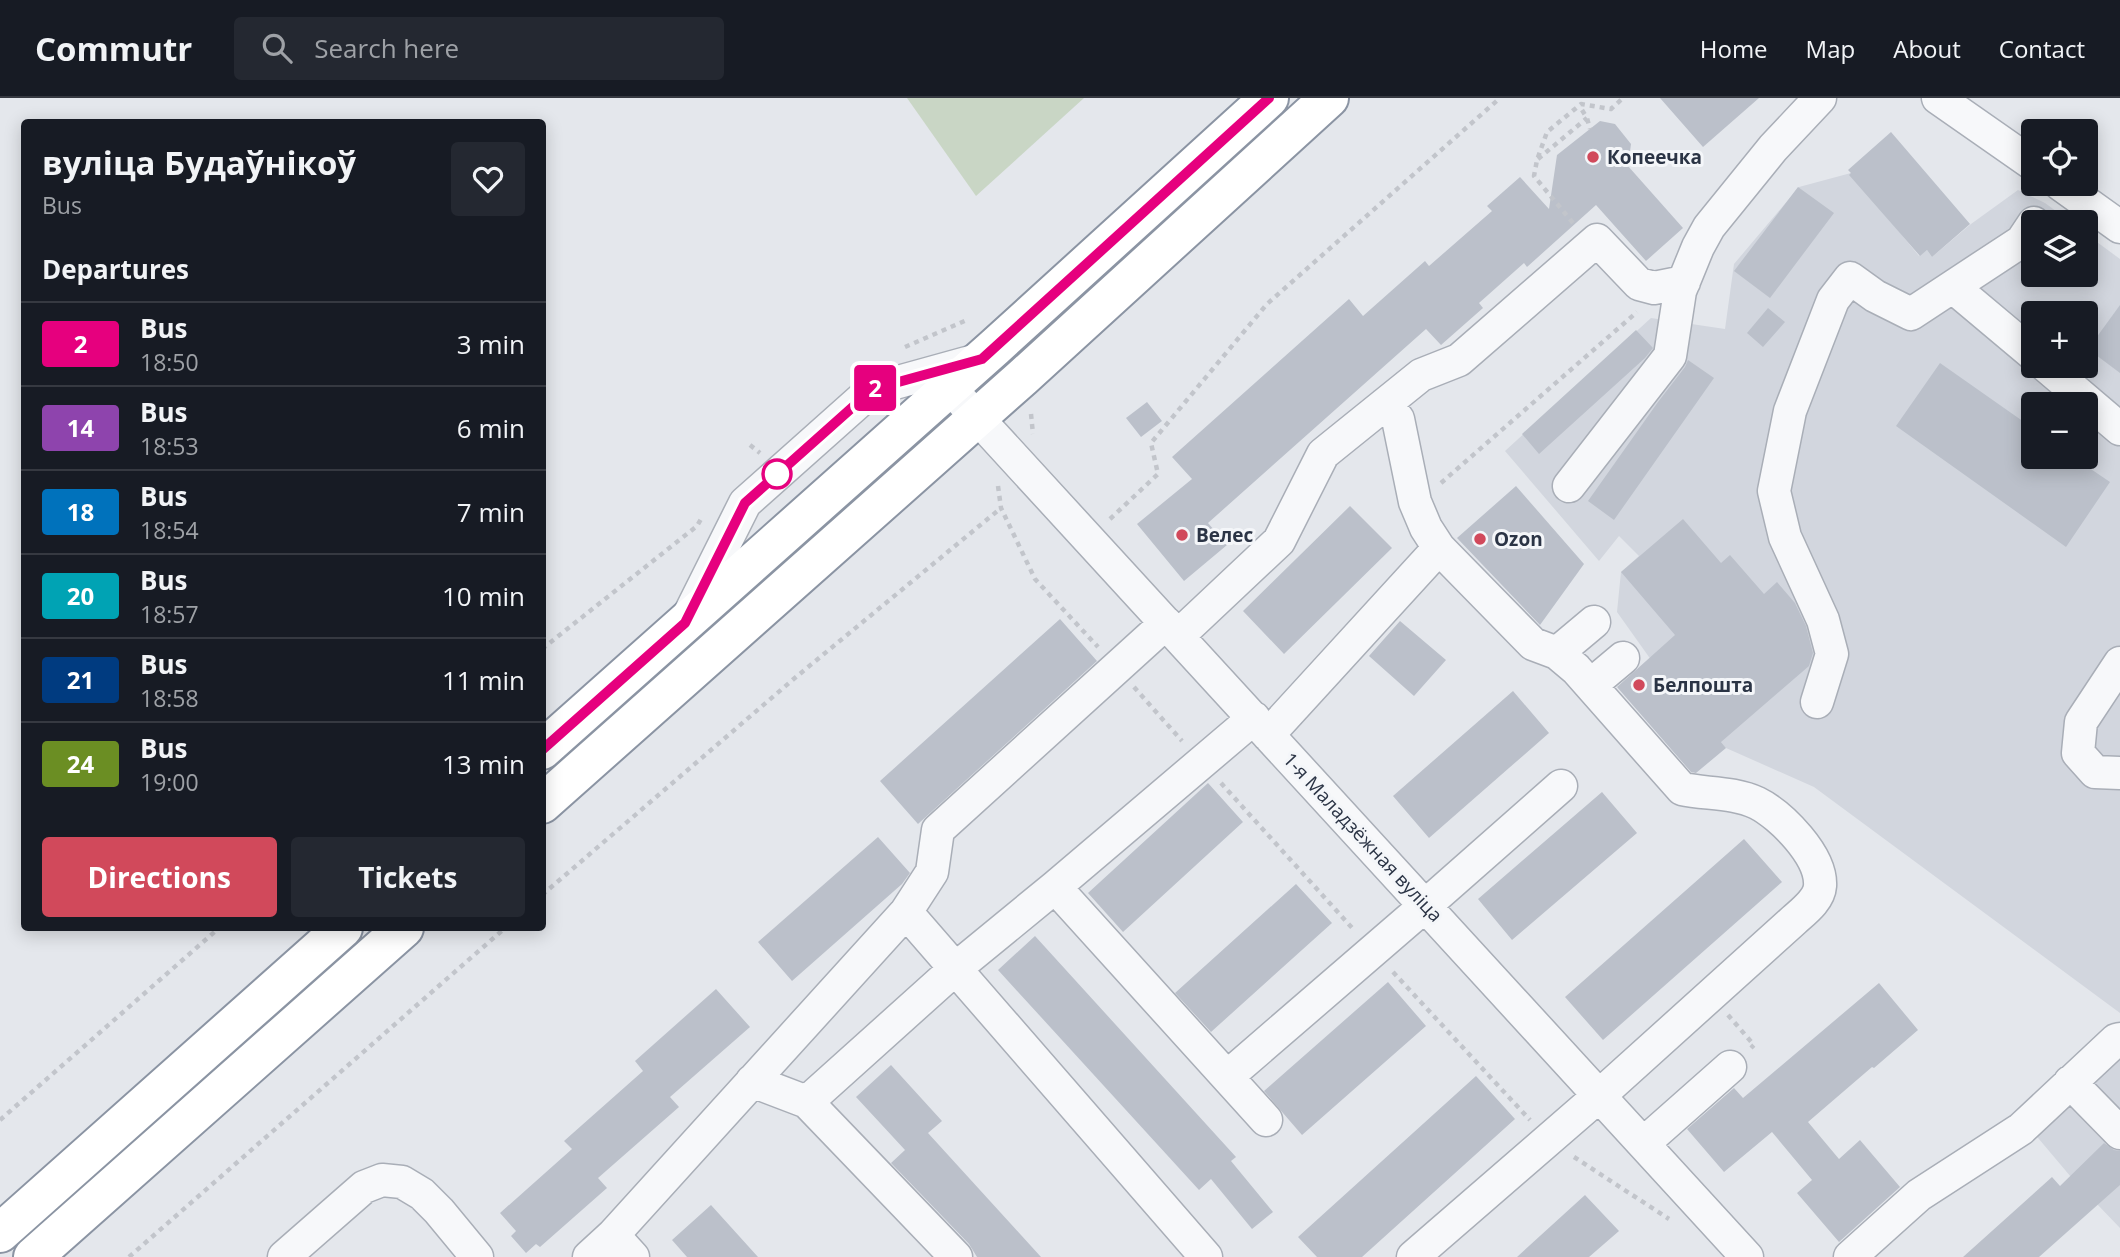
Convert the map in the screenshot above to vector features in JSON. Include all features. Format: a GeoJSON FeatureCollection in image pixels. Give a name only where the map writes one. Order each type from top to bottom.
{"type":"FeatureCollection","features":[{"type":"Feature","properties":{"kind":"highway"},"geometry":{"type":"LineString","coordinates":[[546,746],[982,359],[1269,98]]}},
{"type":"Feature","properties":{"kind":"highway"},"geometry":{"type":"LineString","coordinates":[[546,800],[977,418],[1329,98]]}},
{"type":"Feature","properties":{"kind":"highway"},"geometry":{"type":"LineString","coordinates":[[0,1233],[340,931]]}},
{"type":"Feature","properties":{"kind":"highway"},"geometry":{"type":"LineString","coordinates":[[33,1257],[401,931]]}},
{"type":"Feature","properties":{"kind":"street"},"geometry":{"type":"LineString","coordinates":[[1569,486],[1670,356],[1675,312],[1674,285],[1709,227],[1773,148],[1820,98]]}},
{"type":"Feature","properties":{"kind":"street"},"geometry":{"type":"LineString","coordinates":[[1938,98],[2021,156]]}},
{"type":"Feature","properties":{"kind":"street"},"geometry":{"type":"LineString","coordinates":[[2081,196],[2116,216]]}},
{"type":"Feature","properties":{"kind":"street"},"geometry":{"type":"LineString","coordinates":[[589,1257],[623,1246],[752,1081],[906,912],[932,872],[938,830],[1117,668],[1172,630],[1279,541],[1323,454],[1421,375],[1459,360],[1597,240],[1639,284],[1654,288],[1674,285]]}},
{"type":"Feature","properties":{"kind":"street"},"geometry":{"type":"LineString","coordinates":[[1817,702],[1832,654],[1823,620],[1785,537],[1774,491],[1790,411],[1833,300],[1850,278],[1875,296],[1911,314],[2021,243]]}},
{"type":"Feature","properties":{"kind":"street"},"geometry":{"type":"LineString","coordinates":[[1953,287],[2021,344]]}},
{"type":"Feature","properties":{"kind":"street"},"geometry":{"type":"LineString","coordinates":[[685,623],[745,503],[753,495],[873,389],[982,359]]}},
{"type":"Feature","properties":{"kind":"street"},"geometry":{"type":"LineString","coordinates":[[2060,378],[2120,429]]}},
{"type":"Feature","properties":{"kind":"street","name":"1-я Маладзёжная вуліца"},"geometry":{"type":"LineString","coordinates":[[948,387],[1747,1257]]}},
{"type":"Feature","properties":{"kind":"street"},"geometry":{"type":"LineString","coordinates":[[1385,404],[1398,419],[1415,502],[1426,528],[1439,548],[1533,644],[1558,653],[1592,684],[1682,789],[1737,796],[1756,803],[1780,819],[1799,837],[1811,855],[1821,887],[1814,900],[1600,1095],[1413,1257]]}},
{"type":"Feature","properties":{"kind":"street"},"geometry":{"type":"LineString","coordinates":[[807,1102],[955,969],[1202,762],[1261,726],[1439,548]]}},
{"type":"Feature","properties":{"kind":"street"},"geometry":{"type":"LineString","coordinates":[[1558,653],[1594,622]]}},
{"type":"Feature","properties":{"kind":"street"},"geometry":{"type":"LineString","coordinates":[[1592,684],[1623,658]]}},
{"type":"Feature","properties":{"kind":"street"},"geometry":{"type":"LineString","coordinates":[[2120,663],[2081,722],[2078,753],[2095,772],[2120,773]]}},
{"type":"Feature","properties":{"kind":"street"},"geometry":{"type":"LineString","coordinates":[[1227,1076],[1561,786]]}},
{"type":"Feature","properties":{"kind":"street"},"geometry":{"type":"LineString","coordinates":[[1055,887],[1266,1120]]}},
{"type":"Feature","properties":{"kind":"street"},"geometry":{"type":"LineString","coordinates":[[906,912],[1206,1257]]}},
{"type":"Feature","properties":{"kind":"street"},"geometry":{"type":"LineString","coordinates":[[1850,1257],[1919,1195],[2021,1129],[2116,1040],[2120,1040]]}},
{"type":"Feature","properties":{"kind":"street"},"geometry":{"type":"LineString","coordinates":[[1644,1143],[1730,1067]]}},
{"type":"Feature","properties":{"kind":"street"},"geometry":{"type":"LineString","coordinates":[[752,1081],[807,1102],[956,1257]]}},
{"type":"Feature","properties":{"kind":"street"},"geometry":{"type":"LineString","coordinates":[[2070,1082],[2120,1133]]}},
{"type":"Feature","properties":{"kind":"street"},"geometry":{"type":"LineString","coordinates":[[284,1257],[364,1187],[382,1180],[402,1182],[422,1194],[477,1257]]}},
{"type":"Feature","properties":{"kind":"path"},"geometry":{"type":"LineString","coordinates":[[1089,539],[1158,474],[1152,443],[1266,304],[1500,98]]}},
{"type":"Feature","properties":{"kind":"path"},"geometry":{"type":"LineString","coordinates":[[1574,224],[1534,176],[1537,159],[1548,132],[1581,104],[1611,109],[1623,98]]}},
{"type":"Feature","properties":{"kind":"path"},"geometry":{"type":"LineString","coordinates":[[1582,110],[1590,129]]}},
{"type":"Feature","properties":{"kind":"path"},"geometry":{"type":"LineString","coordinates":[[1537,159],[1587,118]]}},
{"type":"Feature","properties":{"kind":"path"},"geometry":{"type":"LineString","coordinates":[[1415,502],[1458,470],[1674,285]]}},
{"type":"Feature","properties":{"kind":"path"},"geometry":{"type":"LineString","coordinates":[[998,475],[1000,508],[1035,579],[1548,1140],[1676,1223]]}},
{"type":"Feature","properties":{"kind":"path"},"geometry":{"type":"LineString","coordinates":[[546,892],[796,677],[1000,508]]}},
{"type":"Feature","properties":{"kind":"path"},"geometry":{"type":"LineString","coordinates":[[0,1120],[216,931]]}},
{"type":"Feature","properties":{"kind":"path"},"geometry":{"type":"LineString","coordinates":[[129,1257],[502,931]]}},
{"type":"Feature","properties":{"kind":"path"},"geometry":{"type":"LineString","coordinates":[[1710,995],[1754,1045],[1730,1067]]}},
{"type":"Feature","properties":{"kind":"shaded area"},"geometry":{"type":"Polygon","coordinates":[[[1851,173],[1919,256],[1927,250],[1932,257],[2018,190],[2021,196],[2030,196],[2055,210],[2021,210],[2021,287],[2098,287],[2098,243],[2120,259],[2120,1013],[1814,787],[1726,748],[1649,657],[1617,612],[1621,572],[1639,556],[1619,536],[1599,561],[1505,451],[1651,318],[1725,329],[1734,264],[1799,187],[1851,173]]]}},
{"type":"Feature","properties":{"kind":"shaded area"},"geometry":{"type":"Polygon","coordinates":[[[2120,1029],[2120,1228],[2033,1132],[2120,1029]]]}},
{"type":"Feature","properties":{"kind":"green space"},"geometry":{"type":"Polygon","coordinates":[[[907,98],[1084,98],[976,196],[907,98]]]}},
{"type":"Feature","properties":{"kind":"building"},"geometry":{"type":"Polygon","coordinates":[[[1660,98],[1759,98],[1703,147],[1660,98]]]}},
{"type":"Feature","properties":{"kind":"building"},"geometry":{"type":"Polygon","coordinates":[[[1600,121],[1615,124],[1631,144],[1628,166],[1683,228],[1646,261],[1596,205],[1527,267],[1524,263],[1479,303],[1483,308],[1441,345],[1426,329],[1208,523],[1227,545],[1184,581],[1137,524],[1192,479],[1172,457],[1349,299],[1363,316],[1425,261],[1429,266],[1492,211],[1487,206],[1520,177],[1549,209],[1557,155],[1600,121]]]}},
{"type":"Feature","properties":{"kind":"building"},"geometry":{"type":"Polygon","coordinates":[[[1891,132],[1970,224],[1932,257],[1927,250],[1920,256],[1849,175],[1851,173],[1848,170],[1891,132]]]}},
{"type":"Feature","properties":{"kind":"building"},"geometry":{"type":"Polygon","coordinates":[[[1798,187],[1834,213],[1770,298],[1734,271],[1798,187]]]}},
{"type":"Feature","properties":{"kind":"building"},"geometry":{"type":"Polygon","coordinates":[[[2120,305],[2120,373],[2098,356],[2098,335],[2120,305]]]}},
{"type":"Feature","properties":{"kind":"building"},"geometry":{"type":"Polygon","coordinates":[[[1768,308],[1785,322],[1763,347],[1747,333],[1768,308]]]}},
{"type":"Feature","properties":{"kind":"building"},"geometry":{"type":"Polygon","coordinates":[[[1636,330],[1653,348],[1539,454],[1522,434],[1636,330]]]}},
{"type":"Feature","properties":{"kind":"building"},"geometry":{"type":"Polygon","coordinates":[[[1688,360],[1714,378],[1614,520],[1588,501],[1688,360]]]}},
{"type":"Feature","properties":{"kind":"building"},"geometry":{"type":"Polygon","coordinates":[[[1940,363],[2021,420],[2021,469],[2091,469],[2110,482],[2066,547],[1896,426],[1940,363]]]}},
{"type":"Feature","properties":{"kind":"building"},"geometry":{"type":"Polygon","coordinates":[[[1147,402],[1162,421],[1141,437],[1126,418],[1147,402]]]}},
{"type":"Feature","properties":{"kind":"building"},"geometry":{"type":"Polygon","coordinates":[[[1516,486],[1584,564],[1540,625],[1457,538],[1516,486]]]}},
{"type":"Feature","properties":{"kind":"building"},"geometry":{"type":"Polygon","coordinates":[[[1350,506],[1392,548],[1284,654],[1243,611],[1350,506]]]}},
{"type":"Feature","properties":{"kind":"building"},"geometry":{"type":"Polygon","coordinates":[[[1683,519],[1721,563],[1730,555],[1764,594],[1777,582],[1795,603],[1806,626],[1813,653],[1809,666],[1721,742],[1726,748],[1696,773],[1691,772],[1617,687],[1675,635],[1621,572],[1683,519]]]}},
{"type":"Feature","properties":{"kind":"building"},"geometry":{"type":"Polygon","coordinates":[[[1060,619],[1097,661],[918,824],[880,781],[1060,619]]]}},
{"type":"Feature","properties":{"kind":"building"},"geometry":{"type":"Polygon","coordinates":[[[1400,621],[1446,660],[1414,696],[1369,656],[1400,621]]]}},
{"type":"Feature","properties":{"kind":"building"},"geometry":{"type":"Polygon","coordinates":[[[1513,691],[1549,733],[1429,838],[1393,796],[1513,691]]]}},
{"type":"Feature","properties":{"kind":"building"},"geometry":{"type":"Polygon","coordinates":[[[1208,783],[1243,822],[1123,932],[1088,893],[1208,783]]]}},
{"type":"Feature","properties":{"kind":"building"},"geometry":{"type":"Polygon","coordinates":[[[1602,792],[1637,833],[1512,940],[1478,899],[1602,792]]]}},
{"type":"Feature","properties":{"kind":"building"},"geometry":{"type":"Polygon","coordinates":[[[878,837],[910,873],[902,884],[792,981],[758,942],[878,837]]]}},
{"type":"Feature","properties":{"kind":"building"},"geometry":{"type":"Polygon","coordinates":[[[1744,839],[1782,882],[1603,1040],[1565,997],[1744,839]]]}},
{"type":"Feature","properties":{"kind":"building"},"geometry":{"type":"Polygon","coordinates":[[[1296,884],[1332,923],[1211,1032],[1175,993],[1296,884]]]}},
{"type":"Feature","properties":{"kind":"building"},"geometry":{"type":"Polygon","coordinates":[[[1035,936],[1236,1157],[1231,1161],[1273,1212],[1252,1229],[1211,1179],[1199,1190],[998,970],[1035,936]]]}},
{"type":"Feature","properties":{"kind":"building"},"geometry":{"type":"Polygon","coordinates":[[[1388,982],[1426,1026],[1302,1135],[1264,1091],[1388,982]]]}},
{"type":"Feature","properties":{"kind":"building"},"geometry":{"type":"Polygon","coordinates":[[[1879,983],[1918,1030],[1808,1122],[1839,1159],[1860,1140],[1900,1187],[1839,1242],[1797,1193],[1812,1180],[1772,1132],[1724,1172],[1687,1129],[1734,1088],[1743,1098],[1879,983]]]}},
{"type":"Feature","properties":{"kind":"building"},"geometry":{"type":"Polygon","coordinates":[[[716,989],[750,1027],[670,1097],[679,1107],[598,1178],[607,1188],[540,1247],[536,1244],[526,1253],[511,1236],[516,1231],[500,1213],[572,1149],[564,1141],[643,1071],[635,1061],[716,989]]]}},
{"type":"Feature","properties":{"kind":"building"},"geometry":{"type":"Polygon","coordinates":[[[891,1065],[942,1121],[928,1133],[1041,1257],[977,1257],[969,1244],[891,1163],[905,1150],[856,1097],[891,1065]]]}},
{"type":"Feature","properties":{"kind":"building"},"geometry":{"type":"Polygon","coordinates":[[[1476,1076],[1515,1119],[1362,1257],[1317,1257],[1298,1237],[1476,1076]]]}},
{"type":"Feature","properties":{"kind":"building"},"geometry":{"type":"Polygon","coordinates":[[[2104,1143],[2120,1151],[2120,1185],[2039,1257],[1963,1257],[2052,1177],[2060,1186],[2104,1143]]]}},
{"type":"Feature","properties":{"kind":"building"},"geometry":{"type":"Polygon","coordinates":[[[1585,1195],[1619,1231],[1589,1257],[1517,1257],[1585,1195]]]}},
{"type":"Feature","properties":{"kind":"building"},"geometry":{"type":"Polygon","coordinates":[[[711,1205],[758,1257],[687,1257],[672,1240],[711,1205]]]}},
{"type":"Feature","properties":{"kind":"bus line","name":"2"},"geometry":{"type":"LineString","coordinates":[[546,746],[685,623],[745,503],[873,389],[982,359],[1269,98]]}},
{"type":"Feature","properties":{"kind":"place","name":"Копеечка"},"geometry":{"type":"Point","coordinates":[1593,157]}},
{"type":"Feature","properties":{"kind":"place","name":"Велес"},"geometry":{"type":"Point","coordinates":[1182,535]}},
{"type":"Feature","properties":{"kind":"place","name":"Ozon"},"geometry":{"type":"Point","coordinates":[1480,539]}},
{"type":"Feature","properties":{"kind":"place","name":"Белпошта"},"geometry":{"type":"Point","coordinates":[1639,685]}}]}
